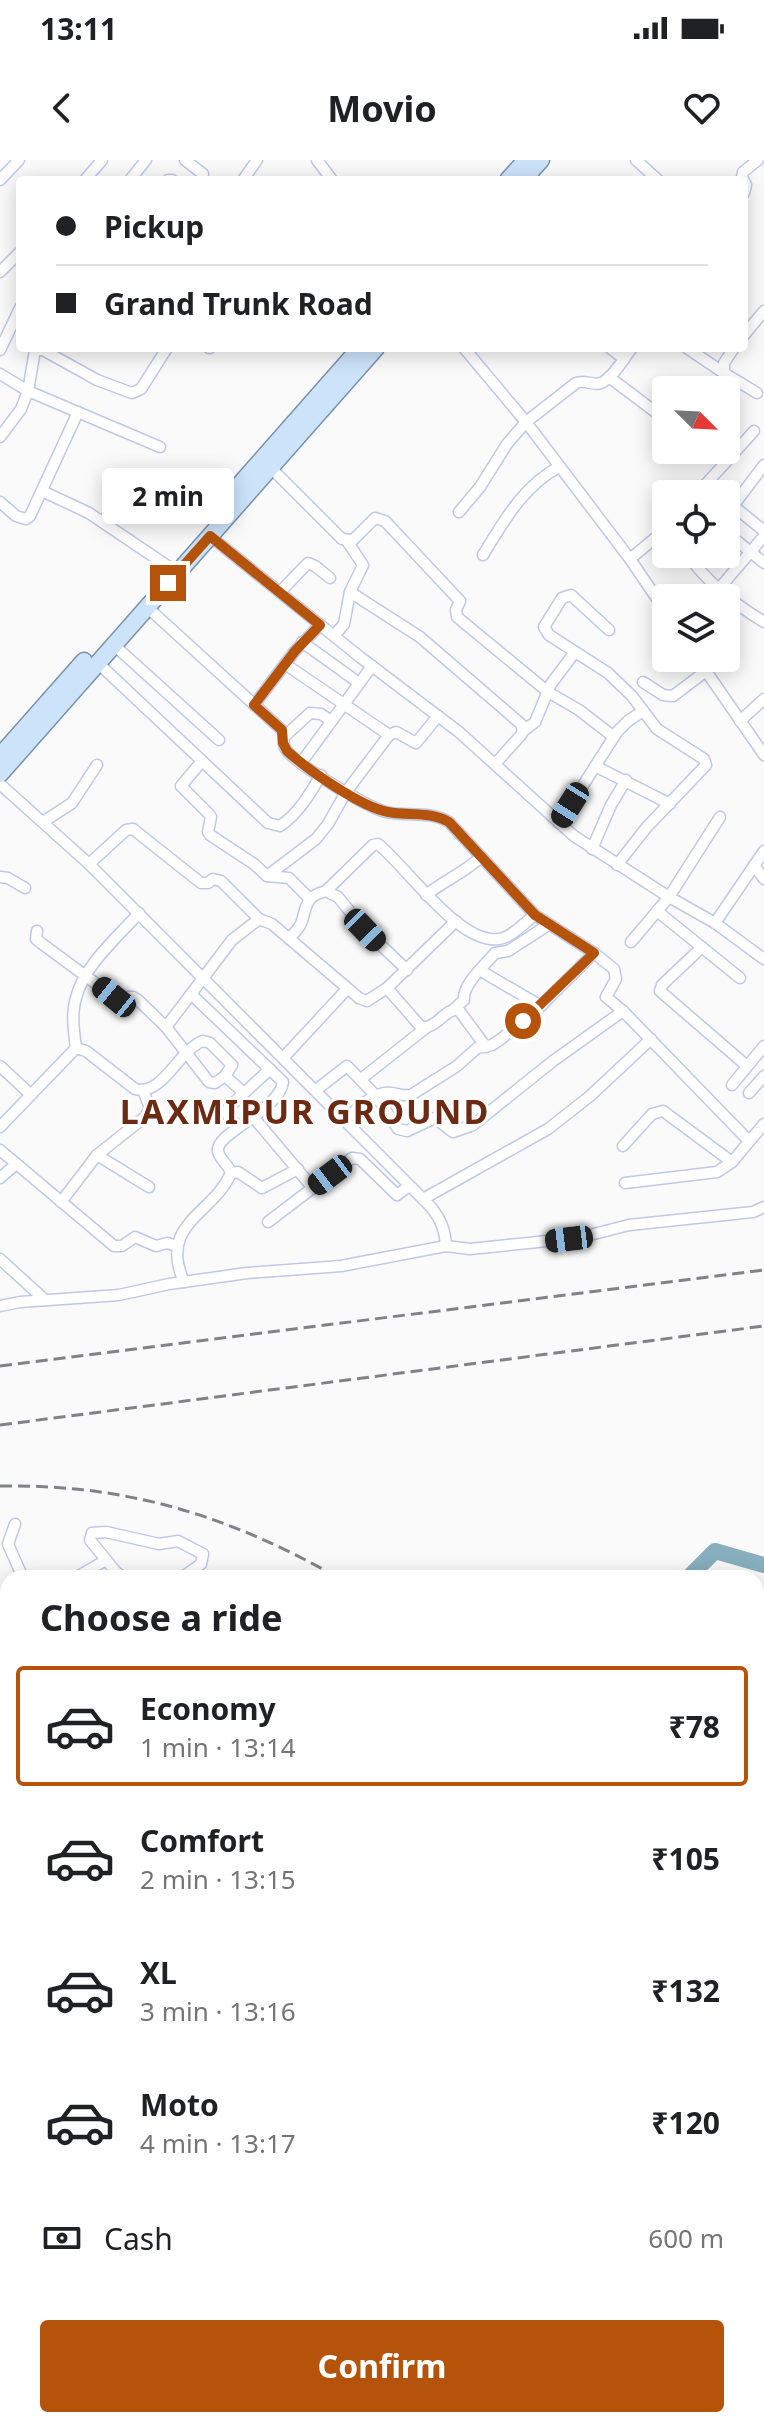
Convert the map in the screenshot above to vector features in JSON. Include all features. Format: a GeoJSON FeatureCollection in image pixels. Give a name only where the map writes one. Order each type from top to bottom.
{"type":"FeatureCollection","features":[{"type":"Feature","properties":{"kind":"main road"},"geometry":{"type":"LineString","coordinates":[[512,176],[526,160]]}},
{"type":"Feature","properties":{"kind":"main road"},"geometry":{"type":"LineString","coordinates":[[527,176],[541,160]]}},
{"type":"Feature","properties":{"kind":"main road"},"geometry":{"type":"LineString","coordinates":[[0,756],[357,352]]}},
{"type":"Feature","properties":{"kind":"main road"},"geometry":{"type":"LineString","coordinates":[[0,774],[372,352]]}},
{"type":"Feature","properties":{"kind":"street"},"geometry":{"type":"LineString","coordinates":[[0,180],[15,164],[2,160]]}},
{"type":"Feature","properties":{"kind":"street"},"geometry":{"type":"LineString","coordinates":[[88,176],[102,160]]}},
{"type":"Feature","properties":{"kind":"street"},"geometry":{"type":"LineString","coordinates":[[133,176],[146,160]]}},
{"type":"Feature","properties":{"kind":"street"},"geometry":{"type":"LineString","coordinates":[[185,160],[203,174]]}},
{"type":"Feature","properties":{"kind":"street"},"geometry":{"type":"LineString","coordinates":[[636,160],[654,176]]}},
{"type":"Feature","properties":{"kind":"street"},"geometry":{"type":"LineString","coordinates":[[744,176],[743,172],[758,160]]}},
{"type":"Feature","properties":{"kind":"street"},"geometry":{"type":"LineString","coordinates":[[748,330],[764,311]]}},
{"type":"Feature","properties":{"kind":"street"},"geometry":{"type":"LineString","coordinates":[[0,350],[16,316]]}},
{"type":"Feature","properties":{"kind":"street"},"geometry":{"type":"LineString","coordinates":[[0,437],[21,409],[28,391],[34,352]]}},
{"type":"Feature","properties":{"kind":"street"},"geometry":{"type":"LineString","coordinates":[[44,352],[97,380],[132,393],[141,389],[164,352]]}},
{"type":"Feature","properties":{"kind":"street"},"geometry":{"type":"LineString","coordinates":[[467,352],[526,422],[652,591]]}},
{"type":"Feature","properties":{"kind":"street"},"geometry":{"type":"LineString","coordinates":[[615,352],[624,359]]}},
{"type":"Feature","properties":{"kind":"street"},"geometry":{"type":"LineString","coordinates":[[459,512],[526,422],[576,383],[600,383],[609,377],[629,352]]}},
{"type":"Feature","properties":{"kind":"street"},"geometry":{"type":"LineString","coordinates":[[693,352],[757,393]]}},
{"type":"Feature","properties":{"kind":"street"},"geometry":{"type":"LineString","coordinates":[[724,373],[724,363],[731,352]]}},
{"type":"Feature","properties":{"kind":"street"},"geometry":{"type":"LineString","coordinates":[[0,374],[28,391],[160,447]]}},
{"type":"Feature","properties":{"kind":"street"},"geometry":{"type":"LineString","coordinates":[[609,377],[652,409]]}},
{"type":"Feature","properties":{"kind":"street"},"geometry":{"type":"LineString","coordinates":[[0,502],[16,516],[26,519],[33,512],[78,412]]}},
{"type":"Feature","properties":{"kind":"street"},"geometry":{"type":"LineString","coordinates":[[710,480],[754,431]]}},
{"type":"Feature","properties":{"kind":"street"},"geometry":{"type":"LineString","coordinates":[[740,491],[764,465]]}},
{"type":"Feature","properties":{"kind":"street"},"geometry":{"type":"LineString","coordinates":[[270,467],[319,518],[347,541],[363,565],[350,592],[344,624],[334,636]]}},
{"type":"Feature","properties":{"kind":"street"},"geometry":{"type":"LineString","coordinates":[[483,555],[533,485],[559,467]]}},
{"type":"Feature","properties":{"kind":"street"},"geometry":{"type":"LineString","coordinates":[[42,491],[89,513],[169,567]]}},
{"type":"Feature","properties":{"kind":"street"},"geometry":{"type":"LineString","coordinates":[[723,584],[764,533],[740,512]]}},
{"type":"Feature","properties":{"kind":"street"},"geometry":{"type":"LineString","coordinates":[[347,541],[361,534],[375,518],[385,521],[460,601],[457,617],[548,692],[579,710],[614,737]]}},
{"type":"Feature","properties":{"kind":"street"},"geometry":{"type":"LineString","coordinates":[[210,536],[438,716],[592,849],[715,923],[764,959]]}},
{"type":"Feature","properties":{"kind":"street"},"geometry":{"type":"LineString","coordinates":[[630,559],[652,541]]}},
{"type":"Feature","properties":{"kind":"street"},"geometry":{"type":"LineString","coordinates":[[740,544],[764,563]]}},
{"type":"Feature","properties":{"kind":"street"},"geometry":{"type":"LineString","coordinates":[[280,592],[308,563],[330,578]]}},
{"type":"Feature","properties":{"kind":"street"},"geometry":{"type":"LineString","coordinates":[[699,568],[713,584]]}},
{"type":"Feature","properties":{"kind":"street"},"geometry":{"type":"LineString","coordinates":[[350,592],[420,637],[521,724],[523,731]]}},
{"type":"Feature","properties":{"kind":"street"},"geometry":{"type":"LineString","coordinates":[[609,630],[571,595],[562,598],[544,627],[549,635],[608,673],[662,734],[706,761],[703,769],[646,828],[617,865]]}},
{"type":"Feature","properties":{"kind":"street"},"geometry":{"type":"LineString","coordinates":[[740,605],[764,622]]}},
{"type":"Feature","properties":{"kind":"street"},"geometry":{"type":"LineString","coordinates":[[147,607],[282,730],[285,747],[301,763],[369,806],[387,812],[441,817],[449,822],[535,915],[614,969],[616,979],[606,997],[749,1141]]}},
{"type":"Feature","properties":{"kind":"street"},"geometry":{"type":"LineString","coordinates":[[254,705],[302,642],[320,625]]}},
{"type":"Feature","properties":{"kind":"street"},"geometry":{"type":"LineString","coordinates":[[302,642],[359,683]]}},
{"type":"Feature","properties":{"kind":"street"},"geometry":{"type":"LineString","coordinates":[[114,645],[219,740]]}},
{"type":"Feature","properties":{"kind":"street"},"geometry":{"type":"LineString","coordinates":[[495,764],[523,731],[535,722],[551,684],[575,652]]}},
{"type":"Feature","properties":{"kind":"street"},"geometry":{"type":"LineString","coordinates":[[98,663],[274,826],[286,821],[300,806],[321,775]]}},
{"type":"Feature","properties":{"kind":"street"},"geometry":{"type":"LineString","coordinates":[[285,664],[389,735]]}},
{"type":"Feature","properties":{"kind":"street"},"geometry":{"type":"LineString","coordinates":[[301,763],[372,666]]}},
{"type":"Feature","properties":{"kind":"street"},"geometry":{"type":"LineString","coordinates":[[643,682],[663,695],[673,696],[705,672]]}},
{"type":"Feature","properties":{"kind":"street"},"geometry":{"type":"LineString","coordinates":[[707,672],[764,755]]}},
{"type":"Feature","properties":{"kind":"street"},"geometry":{"type":"LineString","coordinates":[[740,721],[764,699]]}},
{"type":"Feature","properties":{"kind":"street"},"geometry":{"type":"LineString","coordinates":[[559,823],[614,737],[628,721],[643,711]]}},
{"type":"Feature","properties":{"kind":"street"},"geometry":{"type":"LineString","coordinates":[[285,736],[310,713],[321,714],[331,721]]}},
{"type":"Feature","properties":{"kind":"street"},"geometry":{"type":"LineString","coordinates":[[267,876],[316,839],[346,792],[389,735],[396,732],[416,743],[438,716]]}},
{"type":"Feature","properties":{"kind":"street"},"geometry":{"type":"LineString","coordinates":[[753,739],[764,730]]}},
{"type":"Feature","properties":{"kind":"street"},"geometry":{"type":"LineString","coordinates":[[202,761],[182,783],[182,789],[211,817],[210,835],[267,876],[289,878],[310,899]]}},
{"type":"Feature","properties":{"kind":"street"},"geometry":{"type":"LineString","coordinates":[[43,822],[72,803],[97,765]]}},
{"type":"Feature","properties":{"kind":"street"},"geometry":{"type":"LineString","coordinates":[[595,766],[670,804]]}},
{"type":"Feature","properties":{"kind":"street"},"geometry":{"type":"LineString","coordinates":[[592,849],[611,805],[626,780]]}},
{"type":"Feature","properties":{"kind":"street"},"geometry":{"type":"LineString","coordinates":[[0,784],[139,913],[197,987],[281,1079],[283,1088],[254,1118],[238,1127],[218,1146],[218,1152],[231,1173]]}},
{"type":"Feature","properties":{"kind":"street"},"geometry":{"type":"LineString","coordinates":[[631,942],[669,897],[720,817]]}},
{"type":"Feature","properties":{"kind":"street"},"geometry":{"type":"LineString","coordinates":[[89,864],[126,830],[133,829],[201,883],[213,879],[221,881],[259,919],[272,924],[347,989],[367,1001],[387,988],[456,921]]}},
{"type":"Feature","properties":{"kind":"street"},"geometry":{"type":"LineString","coordinates":[[289,939],[299,926],[310,899],[326,891],[373,845],[378,844],[426,895],[456,921],[487,938],[497,940],[508,936],[535,915]]}},
{"type":"Feature","properties":{"kind":"street"},"geometry":{"type":"LineString","coordinates":[[715,923],[764,851]]}},
{"type":"Feature","properties":{"kind":"street"},"geometry":{"type":"LineString","coordinates":[[426,895],[481,857]]}},
{"type":"Feature","properties":{"kind":"street"},"geometry":{"type":"LineString","coordinates":[[754,865],[764,879]]}},
{"type":"Feature","properties":{"kind":"street"},"geometry":{"type":"LineString","coordinates":[[0,877],[25,888]]}},
{"type":"Feature","properties":{"kind":"street"},"geometry":{"type":"LineString","coordinates":[[326,891],[338,897],[365,930],[407,970]]}},
{"type":"Feature","properties":{"kind":"street"},"geometry":{"type":"LineString","coordinates":[[657,911],[740,978]]}},
{"type":"Feature","properties":{"kind":"street"},"geometry":{"type":"LineString","coordinates":[[76,1048],[73,1026],[76,998],[87,975],[139,913]]}},
{"type":"Feature","properties":{"kind":"street"},"geometry":{"type":"LineString","coordinates":[[166,1027],[232,940],[259,919]]}},
{"type":"Feature","properties":{"kind":"street"},"geometry":{"type":"LineString","coordinates":[[361,1079],[463,1002],[464,990],[495,953],[508,951],[548,925]]}},
{"type":"Feature","properties":{"kind":"street"},"geometry":{"type":"LineString","coordinates":[[37,931],[36,939],[114,997],[138,1000],[166,1027],[185,1053],[209,1082],[215,1083],[225,1076],[232,1065],[210,1043],[203,1041],[185,1053],[154,1087],[143,1090],[135,1089],[86,1051],[76,1048]]}},
{"type":"Feature","properties":{"kind":"street"},"geometry":{"type":"LineString","coordinates":[[702,947],[662,985],[660,991],[747,1066]]}},
{"type":"Feature","properties":{"kind":"street"},"geometry":{"type":"LineString","coordinates":[[345,1120],[385,1092],[408,1096],[457,1066],[477,1048],[501,1039],[541,1006],[594,953]]}},
{"type":"Feature","properties":{"kind":"street"},"geometry":{"type":"LineString","coordinates":[[481,971],[541,1006]]}},
{"type":"Feature","properties":{"kind":"street"},"geometry":{"type":"LineString","coordinates":[[197,987],[284,1057],[423,1199],[439,1217],[446,1246]]}},
{"type":"Feature","properties":{"kind":"street"},"geometry":{"type":"LineString","coordinates":[[387,988],[415,1023],[427,1027]]}},
{"type":"Feature","properties":{"kind":"street"},"geometry":{"type":"LineString","coordinates":[[284,1057],[347,989]]}},
{"type":"Feature","properties":{"kind":"street"},"geometry":{"type":"LineString","coordinates":[[455,1008],[486,1047]]}},
{"type":"Feature","properties":{"kind":"street"},"geometry":{"type":"LineString","coordinates":[[316,1090],[347,1066],[376,1096],[402,1131],[435,1118],[449,1131],[456,1132],[473,1125],[553,1061],[623,1011]]}},
{"type":"Feature","properties":{"kind":"street"},"geometry":{"type":"LineString","coordinates":[[423,1199],[548,1129],[620,1070],[651,1039]]}},
{"type":"Feature","properties":{"kind":"street"},"geometry":{"type":"LineString","coordinates":[[732,1085],[764,1046]]}},
{"type":"Feature","properties":{"kind":"street"},"geometry":{"type":"LineString","coordinates":[[0,1127],[76,1048]]}},
{"type":"Feature","properties":{"kind":"street"},"geometry":{"type":"LineString","coordinates":[[0,1066],[30,1094]]}},
{"type":"Feature","properties":{"kind":"street"},"geometry":{"type":"LineString","coordinates":[[238,1127],[226,1112],[270,1069]]}},
{"type":"Feature","properties":{"kind":"street"},"geometry":{"type":"LineString","coordinates":[[225,1076],[244,1093]]}},
{"type":"Feature","properties":{"kind":"street"},"geometry":{"type":"LineString","coordinates":[[749,1093],[764,1076]]}},
{"type":"Feature","properties":{"kind":"street"},"geometry":{"type":"LineString","coordinates":[[61,1202],[97,1155],[145,1117],[150,1108],[143,1090]]}},
{"type":"Feature","properties":{"kind":"street"},"geometry":{"type":"LineString","coordinates":[[623,1146],[652,1114],[663,1111],[732,1162]]}},
{"type":"Feature","properties":{"kind":"street"},"geometry":{"type":"LineString","coordinates":[[254,1118],[313,1188]]}},
{"type":"Feature","properties":{"kind":"street"},"geometry":{"type":"LineString","coordinates":[[625,1183],[717,1172],[732,1162],[764,1124]]}},
{"type":"Feature","properties":{"kind":"street"},"geometry":{"type":"LineString","coordinates":[[0,1150],[114,1246],[122,1246],[135,1237],[156,1246],[167,1243],[177,1246]]}},
{"type":"Feature","properties":{"kind":"street"},"geometry":{"type":"LineString","coordinates":[[97,1155],[149,1187]]}},
{"type":"Feature","properties":{"kind":"street"},"geometry":{"type":"LineString","coordinates":[[268,1222],[356,1157],[393,1193],[401,1194],[409,1186]]}},
{"type":"Feature","properties":{"kind":"street"},"geometry":{"type":"LineString","coordinates":[[0,1178],[15,1165]]}},
{"type":"Feature","properties":{"kind":"street"},"geometry":{"type":"LineString","coordinates":[[184,1282],[175,1256],[177,1246],[231,1173],[238,1172],[262,1188],[298,1169]]}},
{"type":"Feature","properties":{"kind":"street"},"geometry":{"type":"LineString","coordinates":[[0,1306],[119,1295],[247,1273],[341,1266],[446,1246],[470,1249],[553,1241],[629,1225],[753,1212],[764,1207]]}},
{"type":"Feature","properties":{"kind":"street"},"geometry":{"type":"LineString","coordinates":[[0,1259],[45,1300]]}},
{"type":"Feature","properties":{"kind":"street"},"geometry":{"type":"LineString","coordinates":[[15,1524],[8,1544],[19,1570]]}},
{"type":"Feature","properties":{"kind":"street"},"geometry":{"type":"LineString","coordinates":[[116,1570],[90,1540],[92,1533],[106,1532],[159,1544],[182,1542],[204,1557],[194,1570]]}},
{"type":"Feature","properties":{"kind":"street"},"geometry":{"type":"LineString","coordinates":[[89,1570],[106,1560]]}},
{"type":"Feature","properties":{"kind":"waterway"},"geometry":{"type":"LineString","coordinates":[[696,1570],[715,1551],[764,1565]]}},
{"type":"Feature","properties":{"kind":"railway"},"geometry":{"type":"LineString","coordinates":[[0,1366],[764,1270]]}},
{"type":"Feature","properties":{"kind":"railway"},"geometry":{"type":"LineString","coordinates":[[0,1425],[764,1326]]}},
{"type":"Feature","properties":{"kind":"railway"},"geometry":{"type":"LineString","coordinates":[[0,1486],[92,1491],[176,1508],[258,1537],[324,1570]]}},
{"type":"Feature","properties":{"kind":"district","name":"LAXMIPUR GROUND"},"geometry":{"type":"Point","coordinates":[305,1112]}},
{"type":"Feature","properties":{"kind":"route"},"geometry":{"type":"LineString","coordinates":[[168,583],[210,536],[320,625],[295,651],[254,705],[282,730],[287,751],[369,806],[387,812],[432,815],[449,822],[535,915],[594,953],[523,1021]]}}]}
